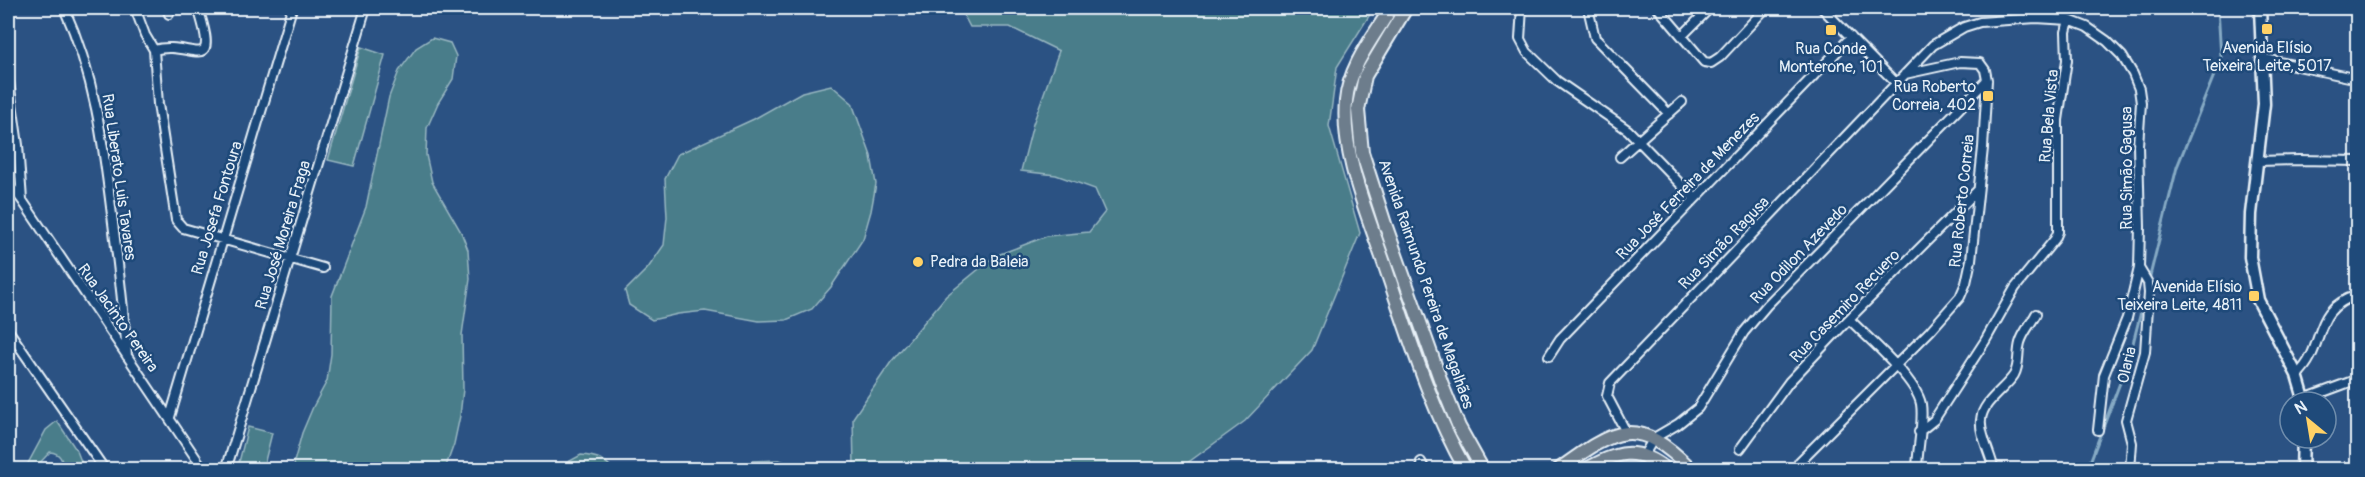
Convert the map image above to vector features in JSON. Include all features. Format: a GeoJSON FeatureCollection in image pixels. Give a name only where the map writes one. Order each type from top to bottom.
{"type":"FeatureCollection","features":[{"type":"Feature","properties":{"kind":"main road","name":"Avenida Raimundo Pereira de Magalhães"},"geometry":{"type":"LineString","coordinates":[[1391,8],[1352,74],[1346,99],[1345,126],[1362,194],[1416,356],[1447,436],[1466,470]]}},
{"type":"Feature","properties":{"kind":"main road","name":"Avenida Raimundo Pereira de Magalhães"},"geometry":{"type":"LineString","coordinates":[[1406,8],[1373,59],[1365,76],[1358,110],[1362,152],[1384,224],[1448,400],[1459,427],[1483,470]]}},
{"type":"Feature","properties":{"kind":"main road"},"geometry":{"type":"LineString","coordinates":[[2260,8],[2264,104],[2251,214],[2252,267],[2258,300],[2296,375],[2301,390]]}},
{"type":"Feature","properties":{"kind":"main road"},"geometry":{"type":"LineString","coordinates":[[1586,469],[1620,448],[1624,443],[1626,432]]}},
{"type":"Feature","properties":{"kind":"main road"},"geometry":{"type":"LineString","coordinates":[[1558,470],[1595,444],[1626,432],[1639,433],[1665,444],[1692,470]]}},
{"type":"Feature","properties":{"kind":"main road"},"geometry":{"type":"LineString","coordinates":[[2302,470],[2303,450]]}},
{"type":"Feature","properties":{"kind":"main road"},"geometry":{"type":"LineString","coordinates":[[1586,469],[1624,453],[1644,455],[1667,470]]}},
{"type":"Feature","properties":{"kind":"street","name":"Rua Liberato Luis Tavares"},"geometry":{"type":"LineString","coordinates":[[64,8],[95,94],[108,180],[127,356]]}},
{"type":"Feature","properties":{"kind":"street"},"geometry":{"type":"LineString","coordinates":[[135,8],[145,36],[154,50],[158,104],[174,214],[183,228],[323,268]]}},
{"type":"Feature","properties":{"kind":"street"},"geometry":{"type":"LineString","coordinates":[[154,50],[171,48],[197,53],[204,49],[207,43],[206,36],[198,8]]}},
{"type":"Feature","properties":{"kind":"street","name":"Rua Josefa Fontoura"},"geometry":{"type":"LineString","coordinates":[[170,417],[292,8]]}},
{"type":"Feature","properties":{"kind":"street","name":"Rua José Moreira Fraga"},"geometry":{"type":"LineString","coordinates":[[226,470],[366,8]]}},
{"type":"Feature","properties":{"kind":"street"},"geometry":{"type":"LineString","coordinates":[[1521,8],[1520,39],[1527,52],[1557,81],[1610,116],[1639,140],[1695,199]]}},
{"type":"Feature","properties":{"kind":"street"},"geometry":{"type":"LineString","coordinates":[[1588,8],[1595,38],[1669,114]]}},
{"type":"Feature","properties":{"kind":"street"},"geometry":{"type":"LineString","coordinates":[[1658,8],[1704,62],[1714,62],[1766,8]]}},
{"type":"Feature","properties":{"kind":"street"},"geometry":{"type":"LineString","coordinates":[[1682,36],[1710,8]]}},
{"type":"Feature","properties":{"kind":"street"},"geometry":{"type":"LineString","coordinates":[[1822,8],[1897,84]]}},
{"type":"Feature","properties":{"kind":"street","name":"Rua Simão Gagusa"},"geometry":{"type":"LineString","coordinates":[[1897,84],[1933,45],[1964,27],[1990,21],[2036,18],[2069,20],[2107,40],[2122,56],[2139,89],[2141,103],[2138,145],[2139,268],[2127,318],[2104,375],[2098,430]]}},
{"type":"Feature","properties":{"kind":"street","name":"Rua Bela Vista"},"geometry":{"type":"LineString","coordinates":[[1919,432],[1934,420],[2016,288],[2055,239],[2058,232],[2058,120],[2067,60],[2066,32],[2069,20]]}},
{"type":"Feature","properties":{"kind":"street","name":"Rua José Ferreira de Menezes"},"geometry":{"type":"LineString","coordinates":[[1550,356],[1560,339],[1851,37]]}},
{"type":"Feature","properties":{"kind":"street"},"geometry":{"type":"LineString","coordinates":[[2261,58],[2358,79]]}},
{"type":"Feature","properties":{"kind":"street"},"geometry":{"type":"LineString","coordinates":[[1905,74],[1960,62],[1972,62],[1980,63],[1985,70],[1987,80]]}},
{"type":"Feature","properties":{"kind":"street"},"geometry":{"type":"LineString","coordinates":[[8,75],[18,145],[22,200]]}},
{"type":"Feature","properties":{"kind":"street","name":"Rua Roberto Correia"},"geometry":{"type":"LineString","coordinates":[[1799,462],[1896,366],[1960,297],[1971,260],[1987,80]]}},
{"type":"Feature","properties":{"kind":"street","name":"Rua Odilon Azevedo"},"geometry":{"type":"LineString","coordinates":[[1644,455],[1654,438],[1678,424],[1698,408],[1744,332],[1767,305],[1987,80]]}},
{"type":"Feature","properties":{"kind":"street","name":"Rua Simão Ragusa"},"geometry":{"type":"LineString","coordinates":[[1626,432],[1607,396],[1610,383],[1824,157],[1897,84]]}},
{"type":"Feature","properties":{"kind":"street"},"geometry":{"type":"LineString","coordinates":[[1620,157],[1682,102]]}},
{"type":"Feature","properties":{"kind":"street"},"geometry":{"type":"LineString","coordinates":[[2258,161],[2299,159],[2358,161]]}},
{"type":"Feature","properties":{"kind":"street","name":"Rua Jacinto Pereira"},"geometry":{"type":"LineString","coordinates":[[8,183],[22,200],[204,470]]}},
{"type":"Feature","properties":{"kind":"street","name":"Rua Casemiro Recuero"},"geometry":{"type":"LineString","coordinates":[[1740,449],[1789,382],[1978,190]]}},
{"type":"Feature","properties":{"kind":"street","name":"Olaria"},"geometry":{"type":"LineString","coordinates":[[2130,470],[2132,443],[2126,420],[2145,352],[2149,293],[2148,283],[2139,268]]}},
{"type":"Feature","properties":{"kind":"street"},"geometry":{"type":"LineString","coordinates":[[2296,375],[2316,348],[2326,314],[2335,305],[2358,295]]}},
{"type":"Feature","properties":{"kind":"street"},"geometry":{"type":"LineString","coordinates":[[1994,470],[1981,418],[1986,407],[2015,372],[2020,359],[2020,345],[2023,336],[2036,314]]}},
{"type":"Feature","properties":{"kind":"street"},"geometry":{"type":"LineString","coordinates":[[1849,319],[1896,366],[1917,394],[1921,405],[1917,470]]}},
{"type":"Feature","properties":{"kind":"street"},"geometry":{"type":"LineString","coordinates":[[8,330],[105,470]]}},
{"type":"Feature","properties":{"kind":"street"},"geometry":{"type":"LineString","coordinates":[[2330,390],[2358,379]]}},
{"type":"Feature","properties":{"kind":"street"},"geometry":{"type":"LineString","coordinates":[[1421,462],[1425,470]]}},
{"type":"Feature","properties":{"kind":"green space"},"geometry":{"type":"Polygon","coordinates":[[[960,8],[1374,8],[1337,67],[1329,126],[1360,233],[1312,350],[1245,421],[1179,469],[854,469],[853,418],[891,362],[946,296],[995,256],[1047,236],[1089,232],[1105,212],[1095,189],[1056,175],[1021,171],[1033,124],[1059,51],[1010,27],[970,27],[960,8]]]}},
{"type":"Feature","properties":{"kind":"green space"},"geometry":{"type":"Polygon","coordinates":[[[432,38],[450,43],[456,56],[453,79],[438,103],[427,128],[426,155],[432,182],[461,232],[468,250],[470,279],[462,335],[463,389],[454,444],[445,469],[295,469],[294,462],[302,433],[327,381],[331,354],[332,296],[366,207],[389,97],[399,71],[416,48],[432,38]]]}},
{"type":"Feature","properties":{"kind":"green space"},"geometry":{"type":"Polygon","coordinates":[[[361,47],[385,55],[354,166],[328,160],[361,47]]]}},
{"type":"Feature","properties":{"kind":"green space"},"geometry":{"type":"Polygon","coordinates":[[[831,85],[852,103],[871,156],[876,184],[863,239],[831,287],[812,309],[786,320],[759,321],[705,311],[652,320],[629,305],[625,291],[648,268],[664,245],[667,217],[665,179],[678,154],[754,119],[802,92],[831,85]]]}},
{"type":"Feature","properties":{"kind":"green space"},"geometry":{"type":"Polygon","coordinates":[[[57,421],[77,451],[84,469],[64,469],[59,455],[50,452],[34,469],[25,469],[46,430],[57,421]]]}},
{"type":"Feature","properties":{"kind":"green space"},"geometry":{"type":"Polygon","coordinates":[[[248,427],[272,433],[263,469],[238,466],[248,427]]]}},
{"type":"Feature","properties":{"kind":"green space"},"geometry":{"type":"Polygon","coordinates":[[[581,455],[602,460],[612,469],[561,469],[581,455]]]}},
{"type":"Feature","properties":{"kind":"green space"},"geometry":{"type":"Polygon","coordinates":[[[779,460],[807,469],[734,469],[752,461],[779,460]]]}},
{"type":"Feature","properties":{"kind":"waterway"},"geometry":{"type":"LineString","coordinates":[[2149,280],[2177,167],[2221,58],[2218,8]]}},
{"type":"Feature","properties":{"kind":"waterway"},"geometry":{"type":"LineString","coordinates":[[2087,470],[2129,359],[2146,292]]}},
{"type":"Feature","properties":{"kind":"waterway"},"geometry":{"type":"LineString","coordinates":[[266,465],[269,470]]}},
{"type":"Feature","properties":{"kind":"place","name":"Avenida Elísio Teixeira Leite, 5017"},"geometry":{"type":"Point","coordinates":[2267,29]}},
{"type":"Feature","properties":{"kind":"place","name":"Rua Conde Monterone, 101"},"geometry":{"type":"Point","coordinates":[1831,30]}},
{"type":"Feature","properties":{"kind":"place","name":"Rua Roberto Correia, 402"},"geometry":{"type":"Point","coordinates":[1988,96]}},
{"type":"Feature","properties":{"kind":"place","name":"Pedra da Baleia"},"geometry":{"type":"Point","coordinates":[918,262]}},
{"type":"Feature","properties":{"kind":"place","name":"Avenida Elísio Teixeira Leite, 4811"},"geometry":{"type":"Point","coordinates":[2254,296]}}]}
